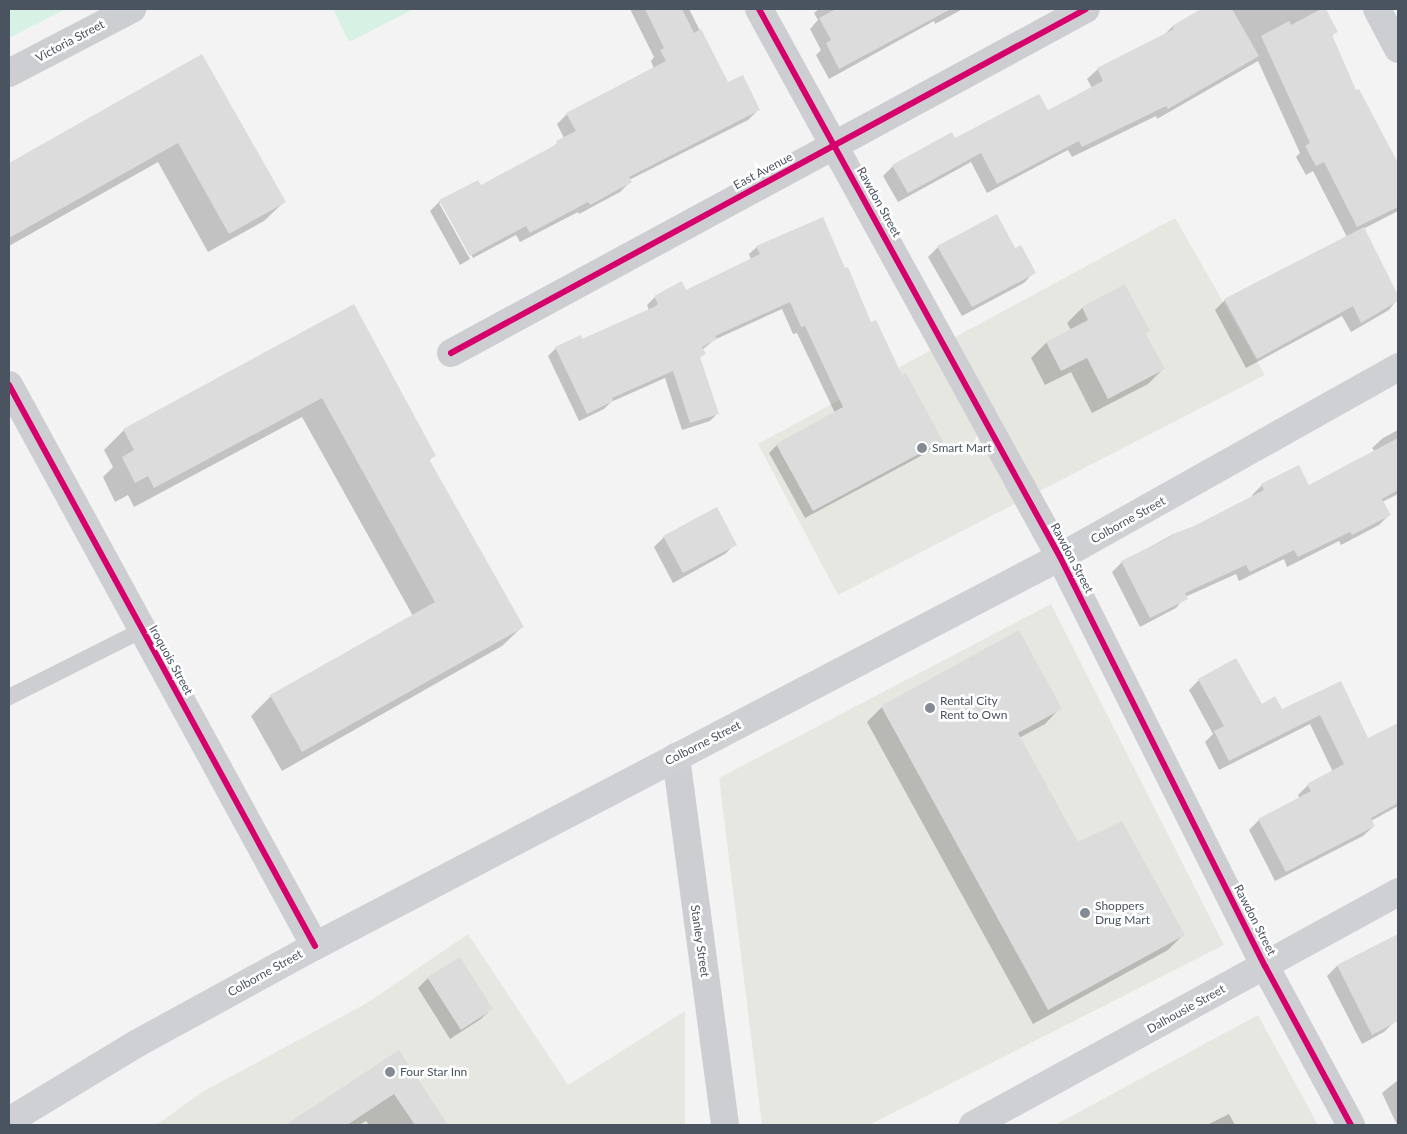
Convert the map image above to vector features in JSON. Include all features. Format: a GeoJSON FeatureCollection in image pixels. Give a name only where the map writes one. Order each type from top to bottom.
{"type":"FeatureCollection","features":[{"type":"Feature","properties":{"kind":"main road","name":"Colborne Street"},"geometry":{"type":"LineString","coordinates":[[9,1121],[136,1044],[315,946],[1060,558],[1398,367]]}},
{"type":"Feature","properties":{"kind":"main road","name":"Dalhousie Street"},"geometry":{"type":"LineString","coordinates":[[973,1125],[1398,892]]}},
{"type":"Feature","properties":{"kind":"street","name":"Victoria Street"},"geometry":{"type":"LineString","coordinates":[[9,73],[132,9]]}},
{"type":"Feature","properties":{"kind":"street","name":"Rawdon Street"},"geometry":{"type":"LineString","coordinates":[[759,9],[1060,558],[1265,966],[1351,1125]]}},
{"type":"Feature","properties":{"kind":"street","name":"East Avenue"},"geometry":{"type":"LineString","coordinates":[[451,352],[1086,9]]}},
{"type":"Feature","properties":{"kind":"street"},"geometry":{"type":"LineString","coordinates":[[1377,9],[1398,49]]}},
{"type":"Feature","properties":{"kind":"street","name":"Iroquois Street"},"geometry":{"type":"LineString","coordinates":[[9,385],[315,946]]}},
{"type":"Feature","properties":{"kind":"street","name":"Stanley Street"},"geometry":{"type":"LineString","coordinates":[[676,757],[725,1125]]}},
{"type":"Feature","properties":{"kind":"lane"},"geometry":{"type":"LineString","coordinates":[[9,697],[142,630]]}},
{"type":"Feature","properties":{"kind":"shaded area"},"geometry":{"type":"Polygon","coordinates":[[[1175,218],[1265,375],[838,595],[758,444],[1175,218]]]}},
{"type":"Feature","properties":{"kind":"shaded area"},"geometry":{"type":"Polygon","coordinates":[[[1051,604],[1224,945],[869,1125],[762,1125],[719,778],[1051,604]]]}},
{"type":"Feature","properties":{"kind":"shaded area"},"geometry":{"type":"Polygon","coordinates":[[[468,934],[568,1085],[685,1011],[685,1125],[156,1125],[204,1091],[367,1003],[468,934]]]}},
{"type":"Feature","properties":{"kind":"shaded area"},"geometry":{"type":"Polygon","coordinates":[[[1258,1015],[1318,1125],[1055,1125],[1258,1015]]]}},
{"type":"Feature","properties":{"kind":"green space"},"geometry":{"type":"Polygon","coordinates":[[[9,9],[66,9],[9,38],[9,9]]]}},
{"type":"Feature","properties":{"kind":"green space"},"geometry":{"type":"Polygon","coordinates":[[[333,9],[409,9],[410,11],[349,42],[333,9]]]}},
{"type":"Feature","properties":{"kind":"building"},"geometry":{"type":"Polygon","coordinates":[[[645,9],[682,9],[694,33],[701,29],[728,82],[743,75],[760,110],[629,177],[632,182],[590,205],[588,202],[530,233],[526,226],[470,256],[439,200],[478,180],[481,185],[557,144],[556,141],[576,131],[566,113],[666,61],[660,50],[664,48],[645,9]]]}},
{"type":"Feature","properties":{"kind":"building"},"geometry":{"type":"Polygon","coordinates":[[[836,9],[951,9],[839,69],[826,43],[831,40],[819,18],[836,9]]]}},
{"type":"Feature","properties":{"kind":"building"},"geometry":{"type":"Polygon","coordinates":[[[1201,9],[1232,9],[1259,56],[1168,109],[1166,106],[1082,147],[1079,141],[997,184],[981,153],[908,193],[892,165],[952,132],[955,138],[1039,94],[1048,110],[1103,81],[1097,68],[1174,29],[1172,26],[1201,9]]]}},
{"type":"Feature","properties":{"kind":"building"},"geometry":{"type":"Polygon","coordinates":[[[1321,9],[1326,9],[1338,32],[1332,35],[1356,90],[1359,89],[1398,163],[1398,207],[1357,227],[1324,162],[1316,166],[1305,146],[1310,143],[1261,36],[1289,21],[1291,25],[1321,9]]]}},
{"type":"Feature","properties":{"kind":"building"},"geometry":{"type":"Polygon","coordinates":[[[202,54],[286,202],[229,234],[178,143],[9,238],[9,163],[202,54]]]}},
{"type":"Feature","properties":{"kind":"building"},"geometry":{"type":"Polygon","coordinates":[[[997,214],[1015,248],[1021,245],[1036,273],[972,307],[937,246],[997,214]]]}},
{"type":"Feature","properties":{"kind":"building"},"geometry":{"type":"Polygon","coordinates":[[[823,217],[845,268],[848,267],[871,322],[876,320],[902,375],[906,373],[943,441],[813,511],[776,444],[843,407],[805,326],[801,327],[790,302],[715,336],[717,339],[702,347],[706,354],[700,357],[719,414],[690,423],[673,371],[612,398],[613,401],[587,414],[555,347],[581,335],[582,339],[654,307],[658,304],[654,296],[682,281],[686,290],[760,254],[756,246],[823,217]]]}},
{"type":"Feature","properties":{"kind":"building"},"geometry":{"type":"Polygon","coordinates":[[[1364,227],[1398,295],[1398,301],[1361,323],[1353,306],[1257,359],[1224,299],[1364,227]]]}},
{"type":"Feature","properties":{"kind":"building"},"geometry":{"type":"Polygon","coordinates":[[[1125,284],[1150,331],[1146,334],[1165,369],[1108,399],[1087,358],[1061,371],[1046,342],[1088,320],[1082,307],[1125,284]]]}},
{"type":"Feature","properties":{"kind":"building"},"geometry":{"type":"Polygon","coordinates":[[[354,304],[436,456],[429,459],[524,627],[302,752],[270,695],[435,602],[322,398],[154,488],[148,476],[135,483],[122,457],[134,450],[123,429],[354,304]]]}},
{"type":"Feature","properties":{"kind":"building"},"geometry":{"type":"Polygon","coordinates":[[[1398,438],[1398,490],[1382,499],[1391,515],[1352,535],[1350,532],[1298,557],[1294,550],[1250,572],[1246,565],[1185,593],[1188,599],[1150,618],[1121,561],[1264,490],[1261,484],[1299,465],[1309,485],[1398,438]]]}},
{"type":"Feature","properties":{"kind":"building"},"geometry":{"type":"Polygon","coordinates":[[[717,507],[737,545],[683,573],[663,536],[717,507]]]}},
{"type":"Feature","properties":{"kind":"building"},"geometry":{"type":"Polygon","coordinates":[[[1019,630],[1062,709],[1018,733],[1078,842],[1122,821],[1185,935],[1048,1010],[881,706],[1019,630]]]}},
{"type":"Feature","properties":{"kind":"building"},"geometry":{"type":"Polygon","coordinates":[[[1236,658],[1262,704],[1275,696],[1282,709],[1341,681],[1368,738],[1398,723],[1398,803],[1371,818],[1375,826],[1286,872],[1258,819],[1311,791],[1307,784],[1344,764],[1320,715],[1229,761],[1214,731],[1224,726],[1198,679],[1236,658]]]}},
{"type":"Feature","properties":{"kind":"building"},"geometry":{"type":"Polygon","coordinates":[[[1398,934],[1398,1021],[1372,1035],[1337,965],[1398,934]]]}},
{"type":"Feature","properties":{"kind":"building"},"geometry":{"type":"Polygon","coordinates":[[[460,957],[493,1009],[461,1030],[427,977],[460,957]]]}},
{"type":"Feature","properties":{"kind":"building","name":"Four Star Inn"},"geometry":{"type":"Polygon","coordinates":[[[399,1050],[448,1125],[415,1125],[394,1094],[347,1125],[285,1125],[399,1050]]]}},
{"type":"Feature","properties":{"kind":"cycle path"},"geometry":{"type":"LineString","coordinates":[[759,9],[1060,557],[1265,966],[1351,1125]]}},
{"type":"Feature","properties":{"kind":"cycle path"},"geometry":{"type":"LineString","coordinates":[[451,353],[1086,9]]}},
{"type":"Feature","properties":{"kind":"cycle path"},"geometry":{"type":"LineString","coordinates":[[9,385],[315,946]]}},
{"type":"Feature","properties":{"kind":"place","name":"Smart Mart"},"geometry":{"type":"Point","coordinates":[922,448]}},
{"type":"Feature","properties":{"kind":"place","name":"Rental City Rent to Own"},"geometry":{"type":"Point","coordinates":[930,708]}},
{"type":"Feature","properties":{"kind":"place","name":"Shoppers Drug Mart"},"geometry":{"type":"Point","coordinates":[1085,913]}},
{"type":"Feature","properties":{"kind":"place","name":"Four Star Inn"},"geometry":{"type":"Point","coordinates":[390,1072]}}]}
